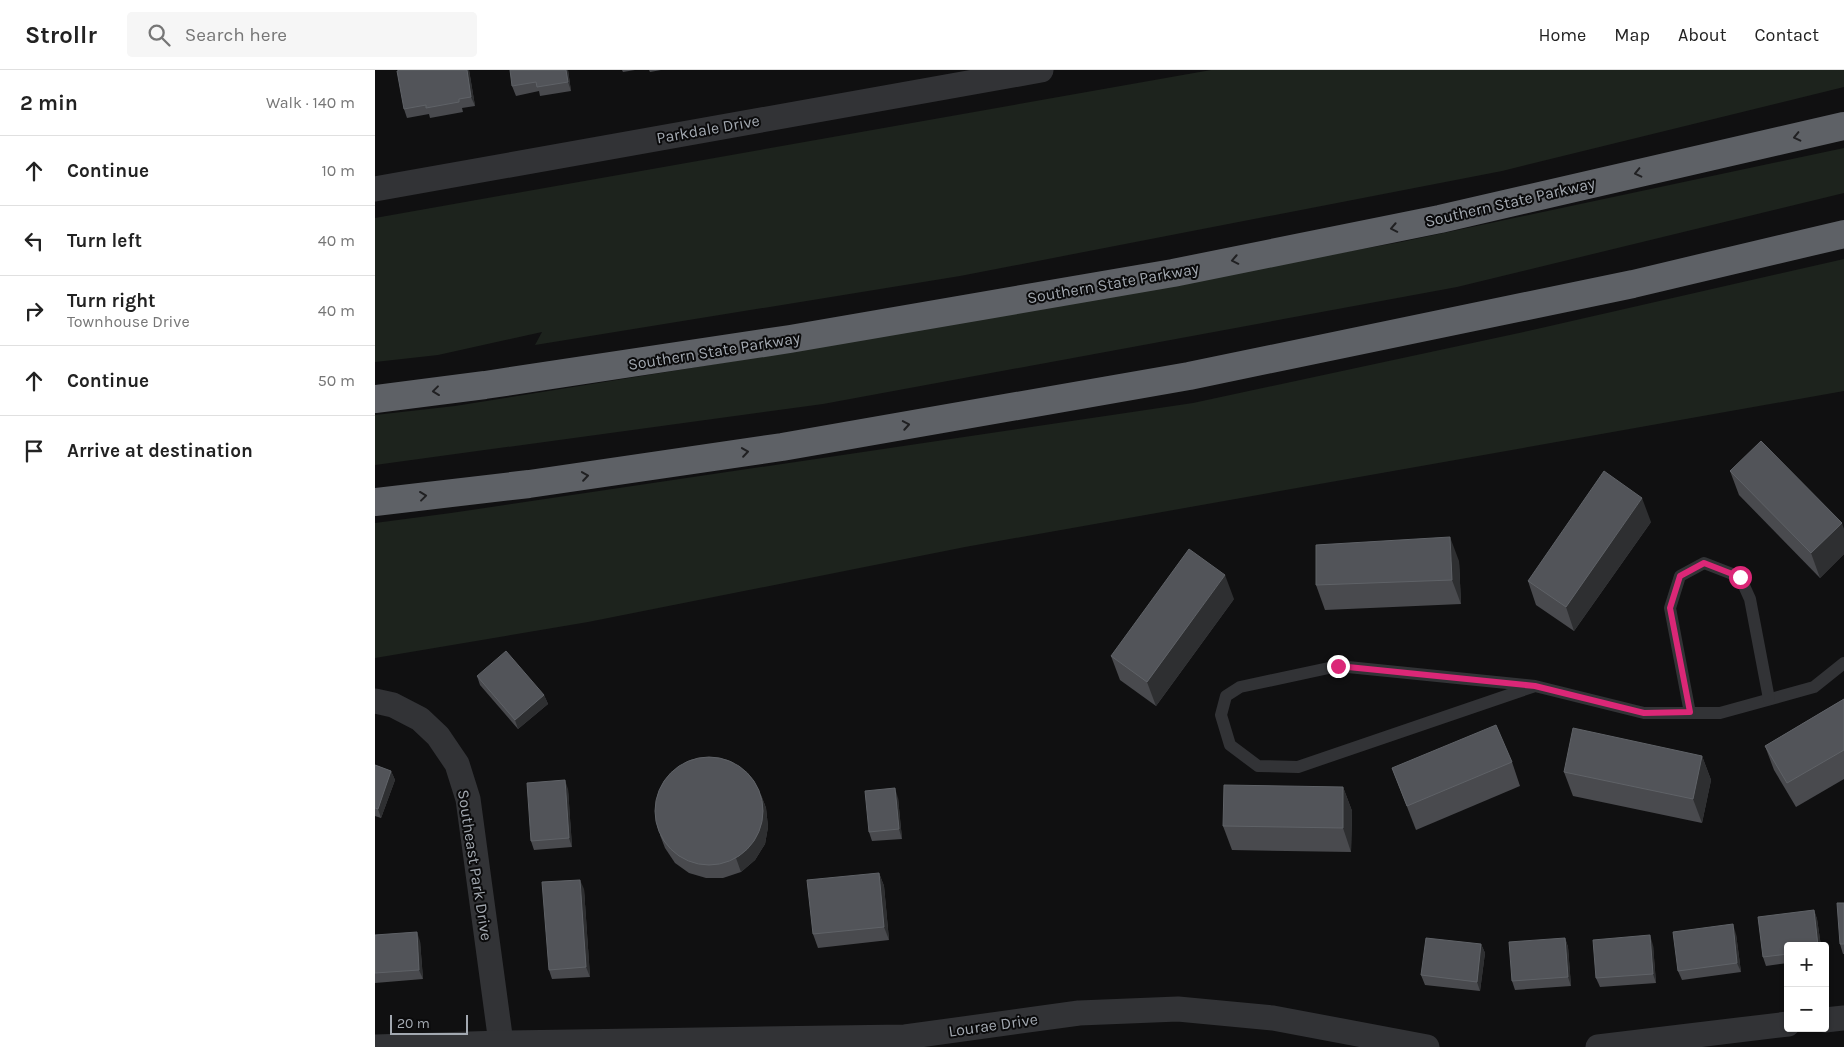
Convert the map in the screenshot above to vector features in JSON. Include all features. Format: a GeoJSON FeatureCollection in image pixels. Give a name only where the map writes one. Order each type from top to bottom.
{"type":"FeatureCollection","features":[{"type":"Feature","properties":{"kind":"highway","name":"Southern State Parkway"},"geometry":{"type":"LineString","coordinates":[[375,399],[485,385],[789,340],[1173,272],[1440,219],[1844,126]]}},
{"type":"Feature","properties":{"kind":"highway"},"geometry":{"type":"LineString","coordinates":[[375,502],[529,484],[782,446],[1189,376],[1633,284],[1844,234]]}},
{"type":"Feature","properties":{"kind":"street","name":"Parkdale Drive"},"geometry":{"type":"LineString","coordinates":[[375,189],[1041,70]]}},
{"type":"Feature","properties":{"kind":"street","name":"Southeast Park Drive"},"geometry":{"type":"LineString","coordinates":[[375,701],[393,705],[420,719],[439,736],[457,764],[467,799],[501,1043]]}},
{"type":"Feature","properties":{"kind":"street","name":"Lourae Drive"},"geometry":{"type":"LineString","coordinates":[[375,1047],[501,1043],[905,1037],[1079,1013],[1178,1009],[1273,1018],[1427,1047]]}},
{"type":"Feature","properties":{"kind":"street"},"geometry":{"type":"LineString","coordinates":[[1829,1020],[1844,1018]]}},
{"type":"Feature","properties":{"kind":"street"},"geometry":{"type":"LineString","coordinates":[[1598,1047],[1784,1024]]}},
{"type":"Feature","properties":{"kind":"lane"},"geometry":{"type":"LineString","coordinates":[[1690,712],[1670,608],[1680,576],[1704,563],[1740,577],[1750,599],[1769,699]]}},
{"type":"Feature","properties":{"kind":"lane"},"geometry":{"type":"LineString","coordinates":[[1535,686],[1298,767],[1258,766],[1230,745],[1221,715],[1226,696],[1241,687],[1338,666],[1535,686],[1644,713],[1720,713],[1814,687],[1844,663]]}},
{"type":"Feature","properties":{"kind":"shaded area"},"geometry":{"type":"Polygon","coordinates":[[[1211,70],[1844,70],[1844,87],[1502,171],[960,276],[535,345],[542,332],[438,355],[375,362],[375,218],[1211,70]]]}},
{"type":"Feature","properties":{"kind":"shaded area"},"geometry":{"type":"Polygon","coordinates":[[[1844,148],[1844,193],[1457,287],[823,404],[375,465],[375,415],[455,406],[791,352],[1401,242],[1844,148]]]}},
{"type":"Feature","properties":{"kind":"shaded area"},"geometry":{"type":"Polygon","coordinates":[[[1844,259],[1844,391],[965,547],[588,622],[375,658],[375,523],[1193,403],[1528,331],[1844,259]]]}},
{"type":"Feature","properties":{"kind":"building"},"geometry":{"type":"Polygon","coordinates":[[[467,70],[471,97],[459,99],[459,102],[426,108],[426,105],[404,109],[397,71],[467,70]]]}},
{"type":"Feature","properties":{"kind":"building"},"geometry":{"type":"Polygon","coordinates":[[[510,70],[566,70],[568,82],[537,87],[536,82],[512,86],[510,70]]]}},
{"type":"Feature","properties":{"kind":"building"},"geometry":{"type":"Polygon","coordinates":[[[1761,441],[1842,523],[1811,553],[1730,471],[1761,441]]]}},
{"type":"Feature","properties":{"kind":"building"},"geometry":{"type":"Polygon","coordinates":[[[1604,471],[1642,498],[1566,607],[1528,581],[1604,471]]]}},
{"type":"Feature","properties":{"kind":"building"},"geometry":{"type":"Polygon","coordinates":[[[1450,537],[1452,580],[1316,585],[1316,545],[1450,537]]]}},
{"type":"Feature","properties":{"kind":"building"},"geometry":{"type":"Polygon","coordinates":[[[1189,549],[1225,575],[1147,682],[1111,656],[1189,549]]]}},
{"type":"Feature","properties":{"kind":"building"},"geometry":{"type":"Polygon","coordinates":[[[506,651],[544,695],[515,720],[477,676],[506,651]]]}},
{"type":"Feature","properties":{"kind":"building"},"geometry":{"type":"Polygon","coordinates":[[[1844,699],[1844,750],[1787,783],[1765,746],[1844,699]]]}},
{"type":"Feature","properties":{"kind":"building"},"geometry":{"type":"Polygon","coordinates":[[[1496,725],[1512,762],[1407,806],[1392,768],[1496,725]]]}},
{"type":"Feature","properties":{"kind":"building"},"geometry":{"type":"Polygon","coordinates":[[[1573,728],[1702,756],[1693,799],[1564,772],[1573,728]]]}},
{"type":"Feature","properties":{"kind":"building"},"geometry":{"type":"Polygon","coordinates":[[[709,757],[730,761],[747,773],[759,790],[763,811],[759,832],[747,849],[730,861],[709,865],[688,861],[671,849],[659,832],[655,811],[659,790],[671,773],[688,761],[709,757]]]}},
{"type":"Feature","properties":{"kind":"building"},"geometry":{"type":"Polygon","coordinates":[[[375,765],[391,771],[378,809],[375,808],[375,765]]]}},
{"type":"Feature","properties":{"kind":"building"},"geometry":{"type":"Polygon","coordinates":[[[565,780],[569,838],[531,841],[527,783],[565,780]]]}},
{"type":"Feature","properties":{"kind":"building"},"geometry":{"type":"Polygon","coordinates":[[[1224,785],[1343,787],[1343,828],[1223,826],[1224,785]]]}},
{"type":"Feature","properties":{"kind":"building"},"geometry":{"type":"Polygon","coordinates":[[[895,788],[899,829],[869,832],[865,791],[895,788]]]}},
{"type":"Feature","properties":{"kind":"building"},"geometry":{"type":"Polygon","coordinates":[[[879,873],[884,927],[813,934],[807,880],[879,873]]]}},
{"type":"Feature","properties":{"kind":"building"},"geometry":{"type":"Polygon","coordinates":[[[580,880],[586,967],[549,970],[542,882],[580,880]]]}},
{"type":"Feature","properties":{"kind":"building"},"geometry":{"type":"Polygon","coordinates":[[[1837,903],[1844,903],[1844,944],[1840,944],[1837,903]]]}},
{"type":"Feature","properties":{"kind":"building"},"geometry":{"type":"Polygon","coordinates":[[[1814,910],[1818,942],[1784,942],[1784,954],[1763,957],[1758,917],[1814,910]]]}},
{"type":"Feature","properties":{"kind":"building"},"geometry":{"type":"Polygon","coordinates":[[[1733,924],[1737,963],[1678,971],[1673,932],[1733,924]]]}},
{"type":"Feature","properties":{"kind":"building"},"geometry":{"type":"Polygon","coordinates":[[[417,932],[419,970],[375,973],[375,935],[417,932]]]}},
{"type":"Feature","properties":{"kind":"building"},"geometry":{"type":"Polygon","coordinates":[[[1650,935],[1653,974],[1596,978],[1593,940],[1650,935]]]}},
{"type":"Feature","properties":{"kind":"building"},"geometry":{"type":"Polygon","coordinates":[[[1426,938],[1481,944],[1477,982],[1421,975],[1426,938]]]}},
{"type":"Feature","properties":{"kind":"building"},"geometry":{"type":"Polygon","coordinates":[[[1565,938],[1568,977],[1512,981],[1509,942],[1565,938]]]}},
{"type":"Feature","properties":{"kind":"route"},"geometry":{"type":"LineString","coordinates":[[1338,666],[1535,686],[1644,713],[1690,712],[1670,608],[1680,576],[1704,563],[1740,577]]}}]}
